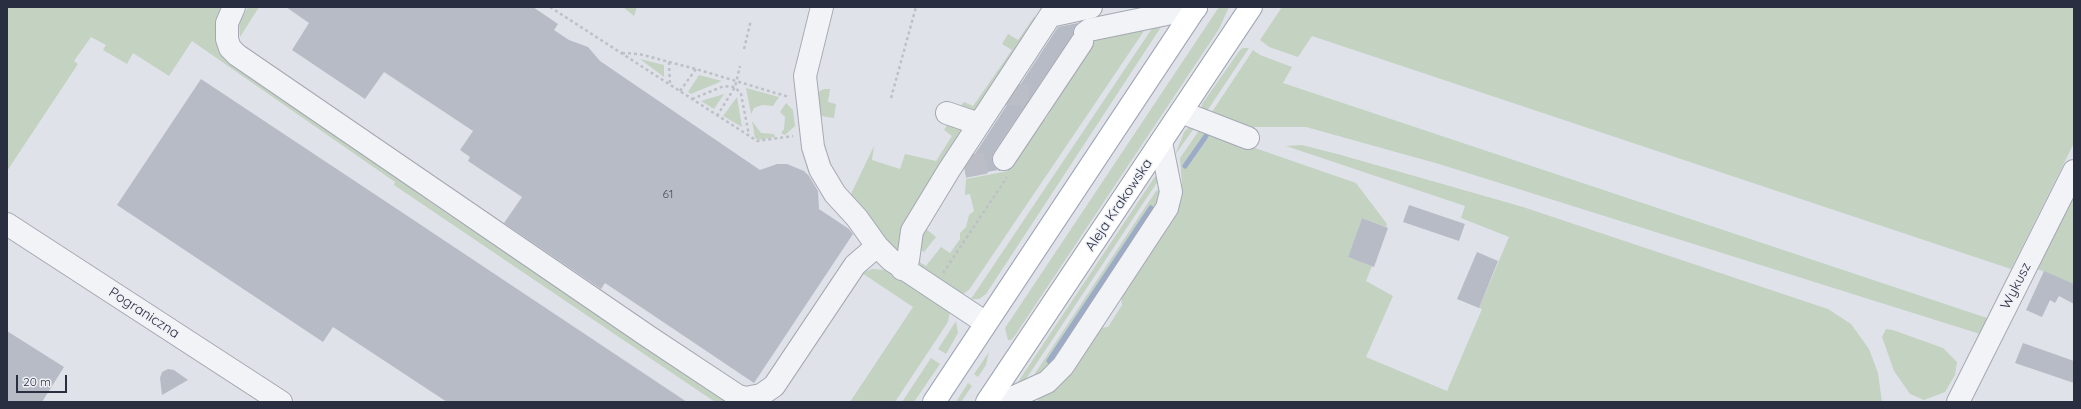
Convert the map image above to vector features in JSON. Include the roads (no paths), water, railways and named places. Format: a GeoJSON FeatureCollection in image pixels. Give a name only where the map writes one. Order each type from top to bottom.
{"type":"FeatureCollection","features":[{"type":"Feature","properties":{"kind":"main road"},"geometry":{"type":"LineString","coordinates":[[934,402],[1196,7]]}},
{"type":"Feature","properties":{"kind":"main road","name":"Aleja Krakowska"},"geometry":{"type":"LineString","coordinates":[[987,402],[1251,7]]}},
{"type":"Feature","properties":{"kind":"street"},"geometry":{"type":"LineString","coordinates":[[234,7],[227,22],[227,34],[230,48],[238,55],[680,358],[738,396],[746,398],[761,395],[774,386],[855,265],[877,246]]}},
{"type":"Feature","properties":{"kind":"street"},"geometry":{"type":"LineString","coordinates":[[822,7],[805,76],[813,147],[820,169],[827,182],[857,218],[877,246],[902,269],[986,324]]}},
{"type":"Feature","properties":{"kind":"street"},"geometry":{"type":"LineString","coordinates":[[902,269],[908,260],[912,231],[957,168],[979,124],[1003,94],[1050,16],[1091,7]]}},
{"type":"Feature","properties":{"kind":"street"},"geometry":{"type":"LineString","coordinates":[[1004,159],[1043,97],[1084,37],[1089,30],[1106,16],[1196,7]]}},
{"type":"Feature","properties":{"kind":"street"},"geometry":{"type":"LineString","coordinates":[[1181,112],[1248,138]]}},
{"type":"Feature","properties":{"kind":"street"},"geometry":{"type":"LineString","coordinates":[[947,113],[979,124]]}},
{"type":"Feature","properties":{"kind":"street"},"geometry":{"type":"LineString","coordinates":[[1003,402],[1047,382],[1063,366],[1167,208],[1171,192],[1161,142]]}},
{"type":"Feature","properties":{"kind":"street","name":"Wykusz"},"geometry":{"type":"LineString","coordinates":[[1958,402],[2074,171]]}},
{"type":"Feature","properties":{"kind":"street","name":"Pograniczna"},"geometry":{"type":"LineString","coordinates":[[7,224],[281,402]]}},
{"type":"Feature","properties":{"kind":"waterway"},"geometry":{"type":"LineString","coordinates":[[1185,166],[1206,136]]}},
{"type":"Feature","properties":{"kind":"waterway"},"geometry":{"type":"LineString","coordinates":[[1049,361],[1151,208]]}},
{"type":"Feature","properties":{"kind":"tunnel"},"geometry":{"type":"LineString","coordinates":[[1007,94],[1041,97]]}},
{"type":"Feature","properties":{"kind":"tunnel"},"geometry":{"type":"LineString","coordinates":[[964,167],[1004,159]]}}]}
